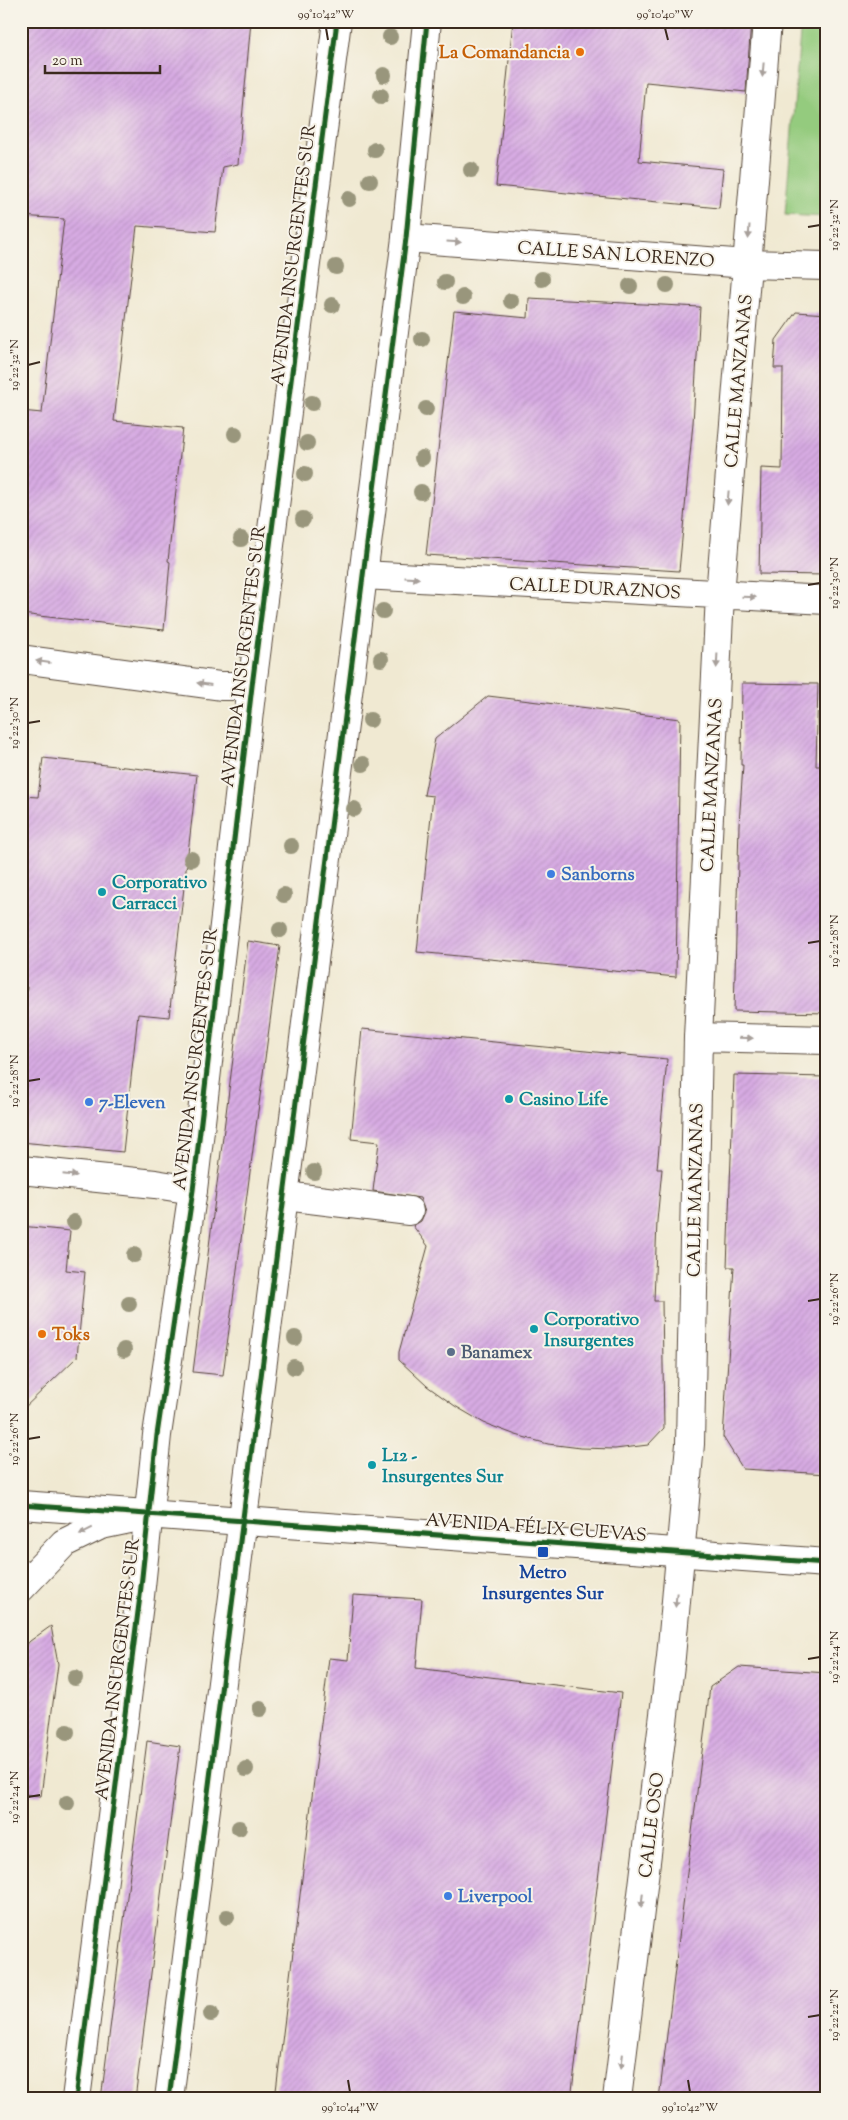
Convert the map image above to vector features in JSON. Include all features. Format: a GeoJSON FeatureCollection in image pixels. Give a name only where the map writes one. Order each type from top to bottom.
{"type":"FeatureCollection","features":[{"type":"Feature","properties":{"kind":"main road","name":"AVENIDA INSURGENTES SUR"},"geometry":{"type":"LineString","coordinates":[[76,2099],[150,1514],[157,1435],[193,1190],[252,686],[337,21]]}},
{"type":"Feature","properties":{"kind":"main road"},"geometry":{"type":"LineString","coordinates":[[169,2099],[406,238],[426,21]]}},
{"type":"Feature","properties":{"kind":"main road","name":"CALLE MANZANAS"},"geometry":{"type":"LineString","coordinates":[[681,1551],[690,1444],[698,1037],[720,595],[767,21]]}},
{"type":"Feature","properties":{"kind":"main road","name":"CALLE SAN LORENZO"},"geometry":{"type":"LineString","coordinates":[[406,238],[747,264],[827,266]]}},
{"type":"Feature","properties":{"kind":"main road","name":"CALLE DURAZNOS"},"geometry":{"type":"LineString","coordinates":[[363,575],[827,600]]}},
{"type":"Feature","properties":{"kind":"main road"},"geometry":{"type":"LineString","coordinates":[[21,658],[220,686],[252,686]]}},
{"type":"Feature","properties":{"kind":"main road"},"geometry":{"type":"LineString","coordinates":[[698,1037],[827,1040]]}},
{"type":"Feature","properties":{"kind":"main road"},"geometry":{"type":"LineString","coordinates":[[21,1170],[155,1184],[193,1190]]}},
{"type":"Feature","properties":{"kind":"main road"},"geometry":{"type":"LineString","coordinates":[[285,1196],[408,1211]]}},
{"type":"Feature","properties":{"kind":"main road","name":"AVENIDA FÉLIX CUEVAS"},"geometry":{"type":"LineString","coordinates":[[21,1505],[827,1563]]}},
{"type":"Feature","properties":{"kind":"main road"},"geometry":{"type":"LineString","coordinates":[[21,1588],[64,1543],[101,1525],[150,1514]]}},
{"type":"Feature","properties":{"kind":"main road","name":"CALLE OSO"},"geometry":{"type":"LineString","coordinates":[[618,2099],[671,1657],[681,1551]]}},
{"type":"Feature","properties":{"kind":"green space"},"geometry":{"type":"Polygon","coordinates":[[[801,21],[827,21],[827,217],[785,215],[801,21]]]}},
{"type":"Feature","properties":{"kind":"building"},"geometry":{"type":"Polygon","coordinates":[[[21,21],[251,21],[238,164],[223,167],[215,232],[137,226],[114,421],[183,428],[168,561],[170,562],[164,630],[21,614],[21,411],[42,413],[64,219],[21,216],[21,21]]]}},
{"type":"Feature","properties":{"kind":"building"},"geometry":{"type":"Polygon","coordinates":[[[513,21],[751,21],[746,92],[646,82],[639,161],[723,169],[719,208],[496,186],[513,21]]]}},
{"type":"Feature","properties":{"kind":"building"},"geometry":{"type":"Polygon","coordinates":[[[529,298],[700,307],[693,423],[679,571],[426,555],[454,311],[528,318],[529,298]]]}},
{"type":"Feature","properties":{"kind":"building"},"geometry":{"type":"Polygon","coordinates":[[[796,312],[827,314],[827,575],[759,574],[761,468],[782,469],[783,368],[774,368],[776,340],[796,312]]]}},
{"type":"Feature","properties":{"kind":"building"},"geometry":{"type":"Polygon","coordinates":[[[742,683],[818,684],[816,766],[827,766],[827,1013],[734,1011],[739,825],[743,765],[741,765],[742,683]]]}},
{"type":"Feature","properties":{"kind":"building","name":"Sanborns"},"geometry":{"type":"Polygon","coordinates":[[[488,696],[680,719],[676,977],[417,952],[433,796],[424,795],[435,739],[488,696]]]}},
{"type":"Feature","properties":{"kind":"building","name":"Corporativo Carracci"},"geometry":{"type":"Polygon","coordinates":[[[43,758],[197,775],[169,1017],[138,1014],[123,1152],[21,1142],[21,1045],[27,987],[21,986],[21,796],[38,797],[43,758]]]}},
{"type":"Feature","properties":{"kind":"building"},"geometry":{"type":"Polygon","coordinates":[[[248,941],[280,946],[223,1375],[193,1372],[248,941]]]}},
{"type":"Feature","properties":{"kind":"building"},"geometry":{"type":"Polygon","coordinates":[[[362,1029],[667,1059],[657,1169],[662,1169],[657,1221],[654,1301],[662,1301],[664,1428],[648,1445],[615,1449],[581,1448],[548,1444],[516,1435],[484,1423],[455,1406],[427,1386],[399,1360],[399,1352],[428,1246],[413,1226],[421,1221],[425,1212],[420,1198],[373,1191],[379,1142],[351,1139],[362,1029]]]}},
{"type":"Feature","properties":{"kind":"building"},"geometry":{"type":"Polygon","coordinates":[[[734,1075],[827,1077],[827,1474],[743,1469],[723,1437],[734,1267],[727,1267],[734,1075]]]}},
{"type":"Feature","properties":{"kind":"building","name":"Toks"},"geometry":{"type":"Polygon","coordinates":[[[21,1226],[70,1231],[66,1270],[85,1272],[77,1357],[21,1411],[21,1226]]]}},
{"type":"Feature","properties":{"kind":"building","name":"Liverpool"},"geometry":{"type":"Polygon","coordinates":[[[353,1595],[422,1599],[416,1668],[621,1693],[571,2099],[275,2099],[329,1658],[348,1660],[353,1595]]]}},
{"type":"Feature","properties":{"kind":"building"},"geometry":{"type":"Polygon","coordinates":[[[51,1626],[58,1664],[41,1796],[21,1794],[21,1651],[30,1641],[51,1626]]]}},
{"type":"Feature","properties":{"kind":"building"},"geometry":{"type":"Polygon","coordinates":[[[739,1667],[827,1673],[827,2099],[659,2099],[710,1687],[739,1667]]]}},
{"type":"Feature","properties":{"kind":"building"},"geometry":{"type":"Polygon","coordinates":[[[147,1741],[180,1746],[135,2099],[101,2099],[147,1741]]]}},
{"type":"Feature","properties":{"kind":"cycle path"},"geometry":{"type":"LineString","coordinates":[[76,2099],[140,1596],[157,1435],[193,1190],[252,686],[337,21]]}},
{"type":"Feature","properties":{"kind":"cycle path"},"geometry":{"type":"LineString","coordinates":[[169,2099],[406,238],[427,21]]}},
{"type":"Feature","properties":{"kind":"cycle path"},"geometry":{"type":"LineString","coordinates":[[21,1505],[827,1563]]}},
{"type":"Feature","properties":{"kind":"place","name":"La Comandancia"},"geometry":{"type":"Point","coordinates":[580,52]}},
{"type":"Feature","properties":{"kind":"place","name":"Sanborns"},"geometry":{"type":"Point","coordinates":[551,874]}},
{"type":"Feature","properties":{"kind":"place","name":"Corporativo Carracci"},"geometry":{"type":"Point","coordinates":[102,892]}},
{"type":"Feature","properties":{"kind":"place","name":"Casino Life"},"geometry":{"type":"Point","coordinates":[509,1099]}},
{"type":"Feature","properties":{"kind":"place","name":"7-Eleven"},"geometry":{"type":"Point","coordinates":[89,1102]}},
{"type":"Feature","properties":{"kind":"place","name":"Corporativo Insurgentes"},"geometry":{"type":"Point","coordinates":[534,1329]}},
{"type":"Feature","properties":{"kind":"place","name":"Toks"},"geometry":{"type":"Point","coordinates":[42,1334]}},
{"type":"Feature","properties":{"kind":"place","name":"Banamex"},"geometry":{"type":"Point","coordinates":[451,1352]}},
{"type":"Feature","properties":{"kind":"place","name":"L12 - Insurgentes Sur"},"geometry":{"type":"Point","coordinates":[372,1465]}},
{"type":"Feature","properties":{"kind":"place","name":"Metro Insurgentes Sur"},"geometry":{"type":"Point","coordinates":[543,1552]}},
{"type":"Feature","properties":{"kind":"place","name":"Liverpool"},"geometry":{"type":"Point","coordinates":[448,1896]}}]}
